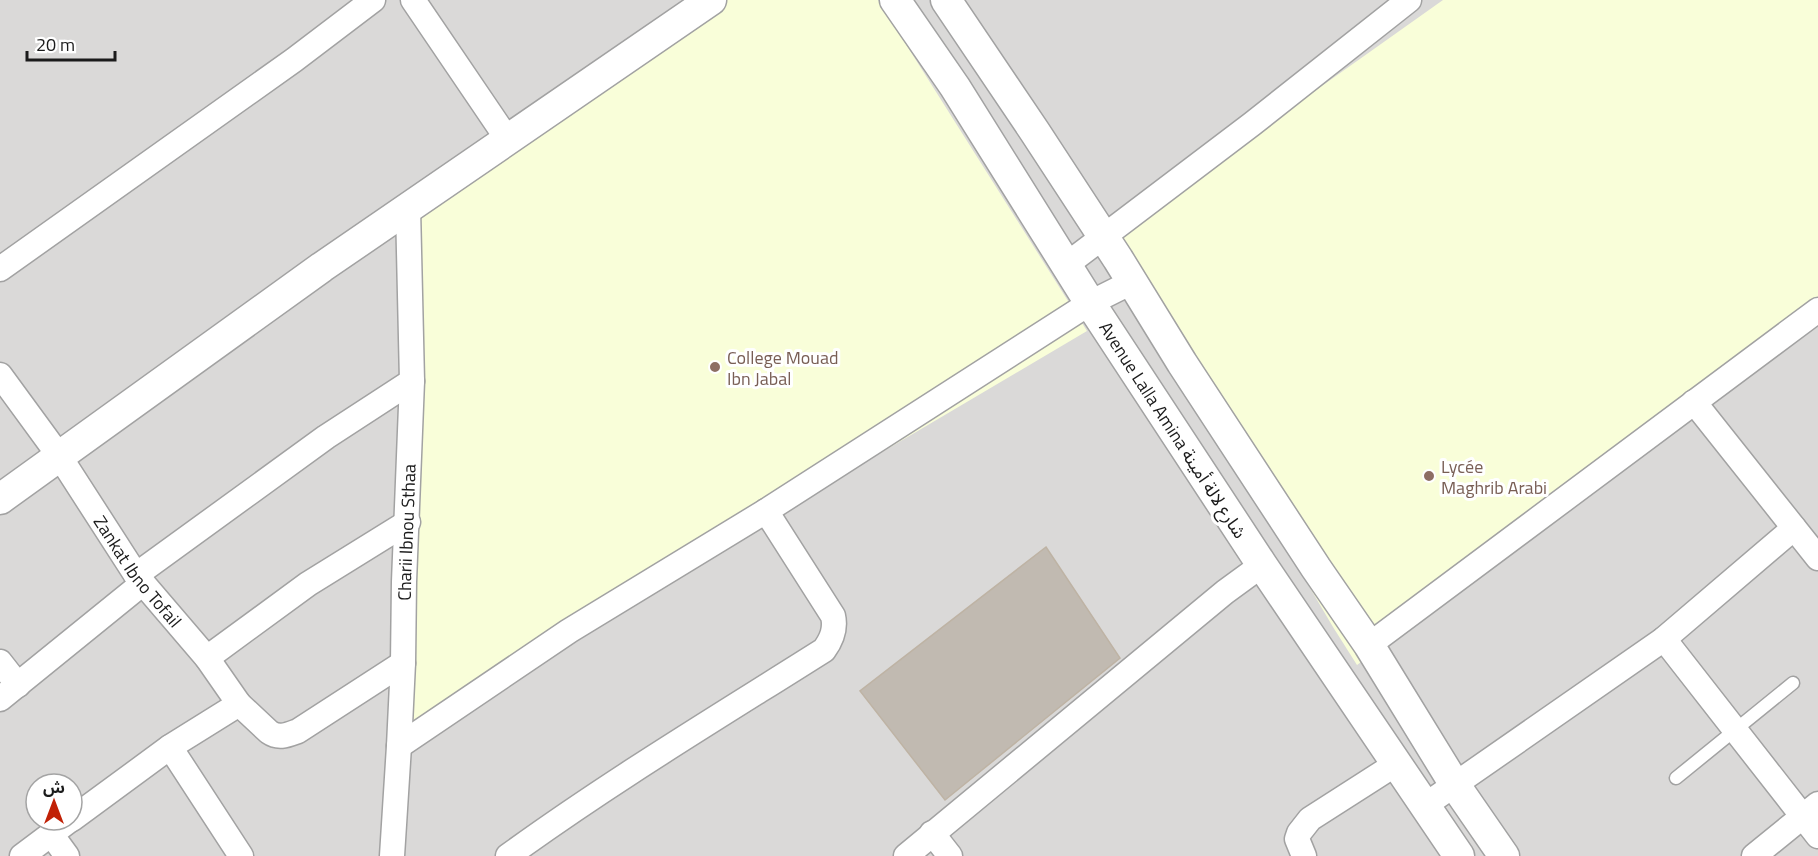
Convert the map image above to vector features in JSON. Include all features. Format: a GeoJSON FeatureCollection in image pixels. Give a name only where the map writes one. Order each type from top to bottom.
{"type":"FeatureCollection","features":[{"type":"Feature","properties":{"kind":"street"},"geometry":{"type":"LineString","coordinates":[[0,269],[294,60],[373,0]]}},
{"type":"Feature","properties":{"kind":"street"},"geometry":{"type":"LineString","coordinates":[[413,0],[508,140]]}},
{"type":"Feature","properties":{"kind":"street"},"geometry":{"type":"LineString","coordinates":[[0,499],[322,267],[711,0]]}},
{"type":"Feature","properties":{"kind":"street","name":"Avenue Lalla Amina شارع لالة أمينة"},"geometry":{"type":"LineString","coordinates":[[895,0],[955,87],[1090,303],[1262,565],[1459,856]]}},
{"type":"Feature","properties":{"kind":"street"},"geometry":{"type":"LineString","coordinates":[[946,0],[1103,236],[1182,363],[1303,549],[1369,645],[1455,785],[1504,856]]}},
{"type":"Feature","properties":{"kind":"street"},"geometry":{"type":"LineString","coordinates":[[1066,265],[1251,124],[1395,4]]}},
{"type":"Feature","properties":{"kind":"street","name":"Charii Ibnou Sthaa"},"geometry":{"type":"LineString","coordinates":[[392,856],[403,663],[412,381],[408,208]]}},
{"type":"Feature","properties":{"kind":"street"},"geometry":{"type":"LineString","coordinates":[[399,746],[569,631],[766,511],[1090,303],[1132,282]]}},
{"type":"Feature","properties":{"kind":"street"},"geometry":{"type":"LineString","coordinates":[[1369,645],[1818,310]]}},
{"type":"Feature","properties":{"kind":"street","name":"Zankat Ibno Tofail"},"geometry":{"type":"LineString","coordinates":[[0,375],[60,457],[140,579],[207,658],[238,704],[275,736],[298,731],[403,663]]}},
{"type":"Feature","properties":{"kind":"street"},"geometry":{"type":"LineString","coordinates":[[0,662],[9,692],[140,579],[326,437],[412,381]]}},
{"type":"Feature","properties":{"kind":"street"},"geometry":{"type":"LineString","coordinates":[[1694,402],[1818,558]]}},
{"type":"Feature","properties":{"kind":"street"},"geometry":{"type":"LineString","coordinates":[[508,856],[702,727],[824,650],[835,628],[833,616],[766,511]]}},
{"type":"Feature","properties":{"kind":"street"},"geometry":{"type":"LineString","coordinates":[[207,658],[308,584],[408,522]]}},
{"type":"Feature","properties":{"kind":"street"},"geometry":{"type":"LineString","coordinates":[[1424,806],[1664,639],[1794,528]]}},
{"type":"Feature","properties":{"kind":"street"},"geometry":{"type":"LineString","coordinates":[[906,856],[1226,592],[1262,565]]}},
{"type":"Feature","properties":{"kind":"street"},"geometry":{"type":"LineString","coordinates":[[1664,639],[1735,731],[1810,810],[1818,836]]}},
{"type":"Feature","properties":{"kind":"street"},"geometry":{"type":"LineString","coordinates":[[84,810],[170,747],[238,704]]}},
{"type":"Feature","properties":{"kind":"street"},"geometry":{"type":"LineString","coordinates":[[170,747],[241,856]]}},
{"type":"Feature","properties":{"kind":"street"},"geometry":{"type":"LineString","coordinates":[[1304,856],[1297,838],[1310,819],[1396,764]]}},
{"type":"Feature","properties":{"kind":"street"},"geometry":{"type":"LineString","coordinates":[[1754,856],[1810,810]]}},
{"type":"Feature","properties":{"kind":"street"},"geometry":{"type":"LineString","coordinates":[[22,856],[54,832]]}},
{"type":"Feature","properties":{"kind":"street"},"geometry":{"type":"LineString","coordinates":[[66,832],[67,856]]}},
{"type":"Feature","properties":{"kind":"street"},"geometry":{"type":"LineString","coordinates":[[932,833],[950,856]]}},
{"type":"Feature","properties":{"kind":"lane"},"geometry":{"type":"LineString","coordinates":[[1676,778],[1793,683]]}},
{"type":"Feature","properties":{"kind":"shaded area"},"geometry":{"type":"Polygon","coordinates":[[[0,0],[1818,0],[1818,856],[0,856],[0,0]]]}},
{"type":"Feature","properties":{"kind":"shaded area","name":"College Mouad Ibn Jabal"},"geometry":{"type":"Polygon","coordinates":[[[727,0],[878,0],[1087,331],[388,744],[410,215],[502,155],[727,0]]]}},
{"type":"Feature","properties":{"kind":"shaded area","name":"Lycée Maghrib Arabi"},"geometry":{"type":"Polygon","coordinates":[[[1443,0],[1818,0],[1818,325],[1357,665],[1105,240],[1443,0]]]}},
{"type":"Feature","properties":{"kind":"building"},"geometry":{"type":"Polygon","coordinates":[[[1046,547],[1120,658],[945,800],[860,691],[1046,547]]]}},
{"type":"Feature","properties":{"kind":"place","name":"College Mouad Ibn Jabal"},"geometry":{"type":"Point","coordinates":[715,367]}},
{"type":"Feature","properties":{"kind":"place","name":"Lycée Maghrib Arabi"},"geometry":{"type":"Point","coordinates":[1429,476]}}]}
